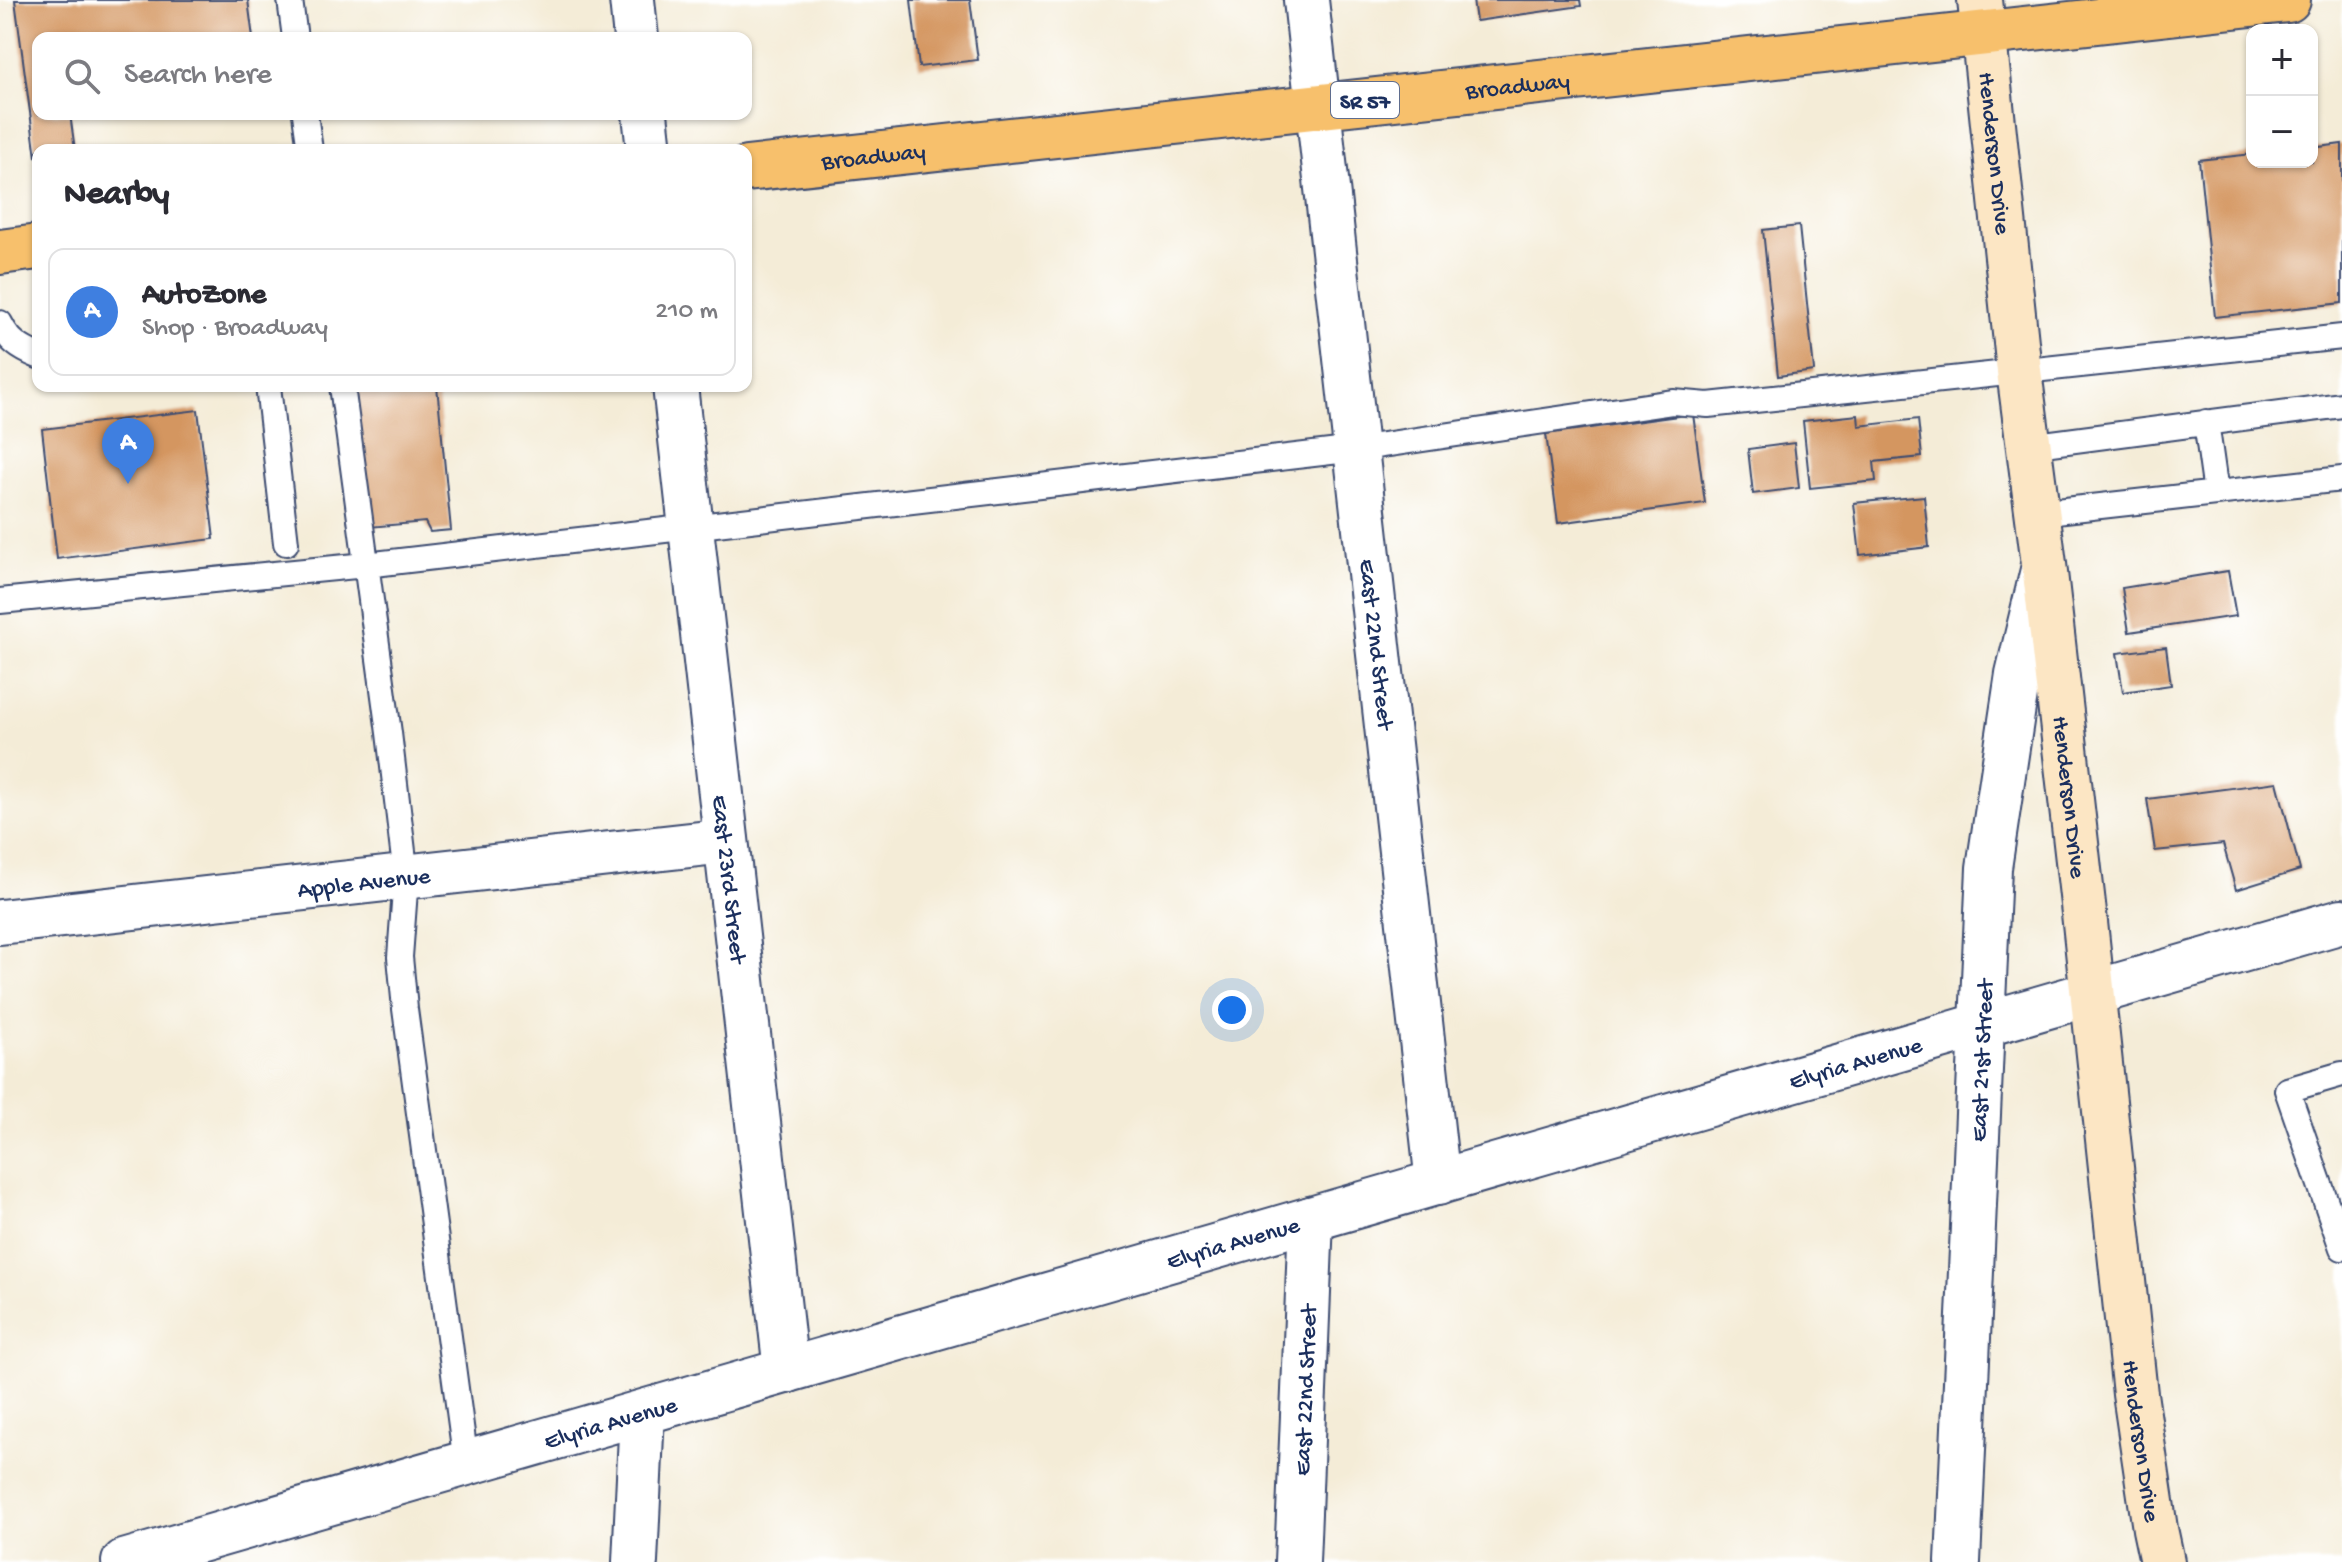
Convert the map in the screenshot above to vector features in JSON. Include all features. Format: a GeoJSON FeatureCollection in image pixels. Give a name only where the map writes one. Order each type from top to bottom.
{"type":"FeatureCollection","features":[{"type":"Feature","properties":{"kind":"main road","name":"Broadway"},"geometry":{"type":"LineString","coordinates":[[752,168],[1318,105],[1982,16],[2288,0]]}},
{"type":"Feature","properties":{"kind":"main road","name":"Henderson Drive"},"geometry":{"type":"LineString","coordinates":[[1982,16],[2019,371],[2093,993],[2135,1394],[2162,1562]]}},
{"type":"Feature","properties":{"kind":"main road"},"geometry":{"type":"LineString","coordinates":[[0,252],[32,248]]}},
{"type":"Feature","properties":{"kind":"street"},"geometry":{"type":"LineString","coordinates":[[632,0],[635,32]]}},
{"type":"Feature","properties":{"kind":"street","name":"East 22nd Street"},"geometry":{"type":"LineString","coordinates":[[1306,0],[1438,1183]]}},
{"type":"Feature","properties":{"kind":"street"},"geometry":{"type":"LineString","coordinates":[[646,120],[648,144]]}},
{"type":"Feature","properties":{"kind":"street","name":"East 23rd Street"},"geometry":{"type":"LineString","coordinates":[[676,392],[786,1371]]}},
{"type":"Feature","properties":{"kind":"street","name":"East 21st Street"},"geometry":{"type":"LineString","coordinates":[[1958,1562],[1989,868],[2018,674],[2044,564]]}},
{"type":"Feature","properties":{"kind":"street","name":"Apple Avenue"},"geometry":{"type":"LineString","coordinates":[[0,922],[726,841]]}},
{"type":"Feature","properties":{"kind":"street","name":"Elyria Avenue"},"geometry":{"type":"LineString","coordinates":[[124,1562],[2342,921]]}},
{"type":"Feature","properties":{"kind":"street","name":"East 22nd Street"},"geometry":{"type":"LineString","coordinates":[[1297,1562],[1311,1219]]}},
{"type":"Feature","properties":{"kind":"street"},"geometry":{"type":"LineString","coordinates":[[635,1562],[642,1413]]}},
{"type":"Feature","properties":{"kind":"lane"},"geometry":{"type":"LineString","coordinates":[[290,0],[294,32]]}},
{"type":"Feature","properties":{"kind":"lane"},"geometry":{"type":"LineString","coordinates":[[306,120],[309,144]]}},
{"type":"Feature","properties":{"kind":"lane"},"geometry":{"type":"LineString","coordinates":[[0,323],[7,338],[32,353]]}},
{"type":"Feature","properties":{"kind":"lane"},"geometry":{"type":"LineString","coordinates":[[0,601],[366,565],[1356,449],[1673,402],[1708,405],[2342,337]]}},
{"type":"Feature","properties":{"kind":"lane"},"geometry":{"type":"LineString","coordinates":[[269,392],[286,543]]}},
{"type":"Feature","properties":{"kind":"lane"},"geometry":{"type":"LineString","coordinates":[[343,392],[406,877],[400,957],[405,1009],[466,1463]]}},
{"type":"Feature","properties":{"kind":"lane"},"geometry":{"type":"LineString","coordinates":[[2029,446],[2342,405]]}},
{"type":"Feature","properties":{"kind":"lane"},"geometry":{"type":"LineString","coordinates":[[2206,422],[2216,493]]}},
{"type":"Feature","properties":{"kind":"lane"},"geometry":{"type":"LineString","coordinates":[[2038,513],[2342,479]]}},
{"type":"Feature","properties":{"kind":"lane"},"geometry":{"type":"LineString","coordinates":[[2342,1074],[2287,1090],[2342,1248]]}},
{"type":"Feature","properties":{"kind":"building"},"geometry":{"type":"Polygon","coordinates":[[[15,0],[248,0],[252,32],[32,32],[32,120],[71,120],[74,144],[34,144],[15,0]]]}},
{"type":"Feature","properties":{"kind":"building"},"geometry":{"type":"Polygon","coordinates":[[[911,0],[970,0],[978,60],[919,67],[911,0]]]}},
{"type":"Feature","properties":{"kind":"building"},"geometry":{"type":"Polygon","coordinates":[[[1473,0],[1580,0],[1581,6],[1476,21],[1473,0]]]}},
{"type":"Feature","properties":{"kind":"building"},"geometry":{"type":"Polygon","coordinates":[[[2342,144],[2342,303],[2215,317],[2199,160],[2246,155],[2246,168],[2318,168],[2318,147],[2342,144]]]}},
{"type":"Feature","properties":{"kind":"building"},"geometry":{"type":"Polygon","coordinates":[[[1799,226],[1814,371],[1778,376],[1763,230],[1799,226]]]}},
{"type":"Feature","properties":{"kind":"building"},"geometry":{"type":"Polygon","coordinates":[[[356,392],[438,392],[451,530],[430,532],[425,522],[369,527],[356,392]]]}},
{"type":"Feature","properties":{"kind":"building"},"geometry":{"type":"Polygon","coordinates":[[[198,410],[214,539],[57,559],[42,429],[198,410]]]}},
{"type":"Feature","properties":{"kind":"building"},"geometry":{"type":"Polygon","coordinates":[[[1693,414],[1705,503],[1558,523],[1546,434],[1693,414]]]}},
{"type":"Feature","properties":{"kind":"building"},"geometry":{"type":"Polygon","coordinates":[[[1858,415],[1859,426],[1918,419],[1922,457],[1874,462],[1876,481],[1810,488],[1803,421],[1858,415]]]}},
{"type":"Feature","properties":{"kind":"building"},"geometry":{"type":"Polygon","coordinates":[[[1794,443],[1799,488],[1753,494],[1748,449],[1794,443]]]}},
{"type":"Feature","properties":{"kind":"building"},"geometry":{"type":"Polygon","coordinates":[[[1924,496],[1929,547],[1860,555],[1854,503],[1924,496]]]}},
{"type":"Feature","properties":{"kind":"building"},"geometry":{"type":"Polygon","coordinates":[[[2228,571],[2236,616],[2129,632],[2122,588],[2228,571]]]}},
{"type":"Feature","properties":{"kind":"building"},"geometry":{"type":"Polygon","coordinates":[[[2166,647],[2171,685],[2123,692],[2117,653],[2166,647]]]}},
{"type":"Feature","properties":{"kind":"building"},"geometry":{"type":"Polygon","coordinates":[[[2277,782],[2300,870],[2236,890],[2223,844],[2155,851],[2147,799],[2277,782]]]}},
{"type":"Feature","properties":{"kind":"place","name":"AutoZone"},"geometry":{"type":"Point","coordinates":[128,484]}}]}
